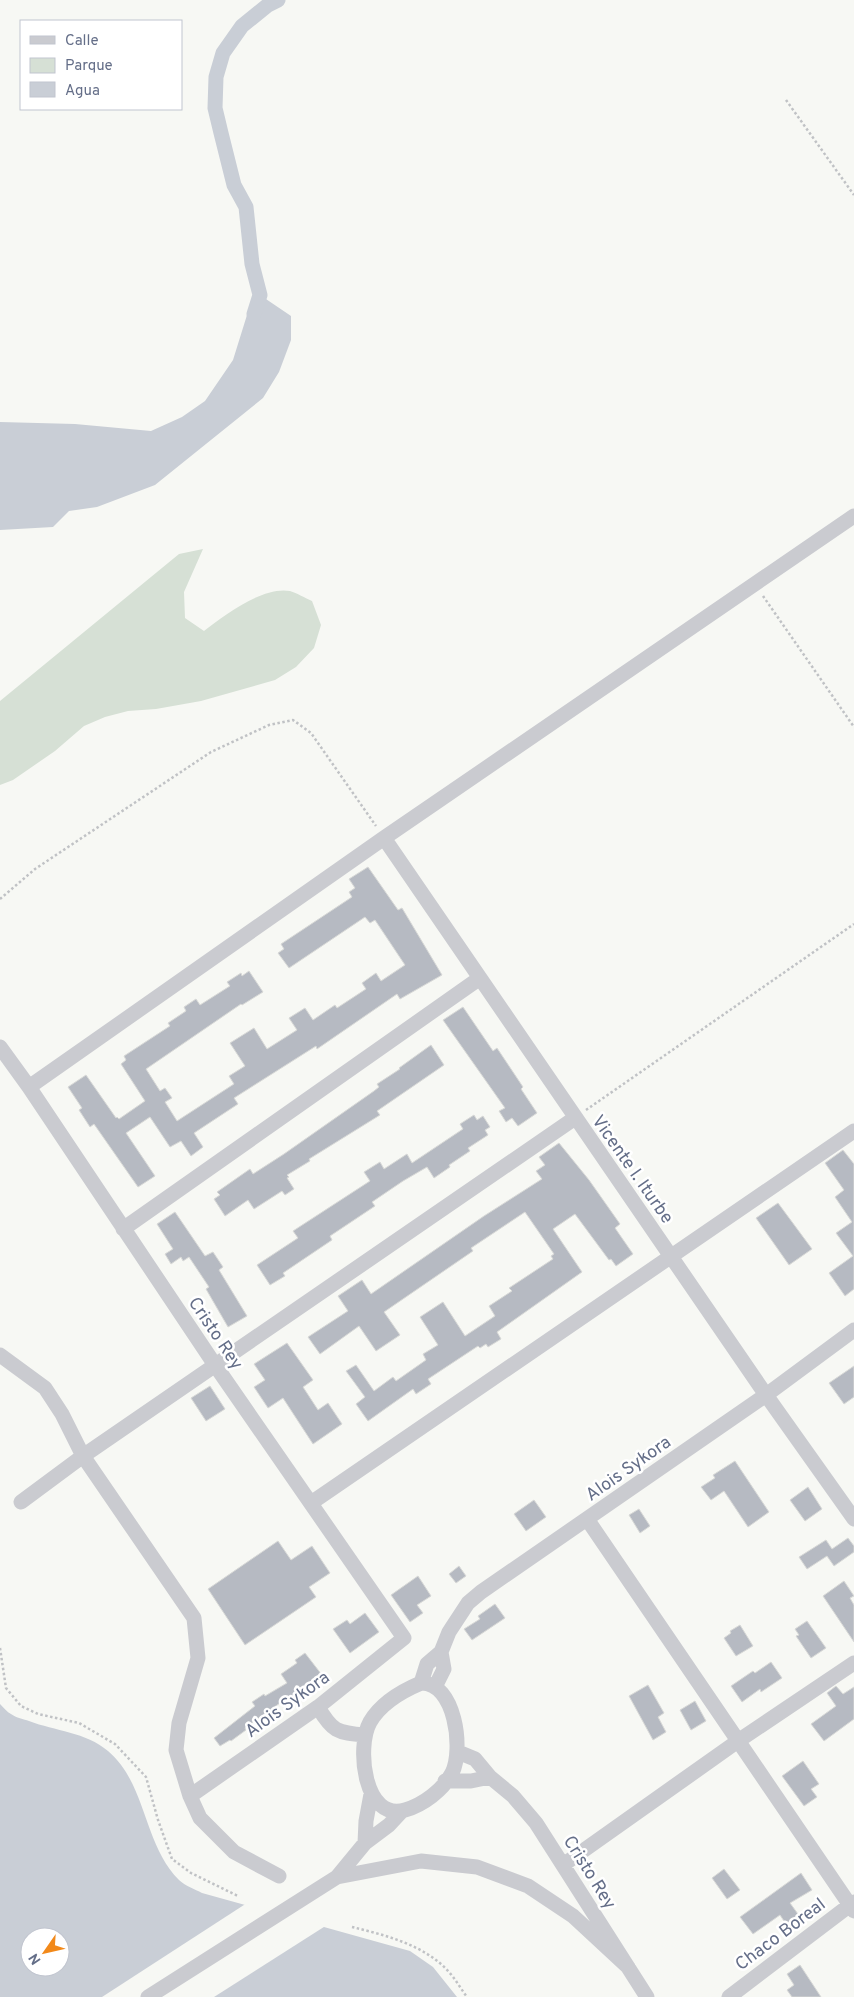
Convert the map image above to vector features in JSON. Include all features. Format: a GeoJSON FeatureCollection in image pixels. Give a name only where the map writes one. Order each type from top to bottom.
{"type":"FeatureCollection","features":[{"type":"Feature","properties":{"kind":"street"},"geometry":{"type":"LineString","coordinates":[[29,1087],[384,838],[854,516]]}},
{"type":"Feature","properties":{"kind":"street","name":"Vicente I. Iturbe"},"geometry":{"type":"LineString","coordinates":[[384,838],[766,1395],[854,1519]]}},
{"type":"Feature","properties":{"kind":"street"},"geometry":{"type":"LineString","coordinates":[[123,1229],[480,978]]}},
{"type":"Feature","properties":{"kind":"street","name":"Cristo Rey"},"geometry":{"type":"LineString","coordinates":[[0,1047],[29,1087],[215,1366],[404,1638]]}},
{"type":"Feature","properties":{"kind":"street"},"geometry":{"type":"LineString","coordinates":[[21,1502],[83,1456],[575,1118]]}},
{"type":"Feature","properties":{"kind":"street"},"geometry":{"type":"LineString","coordinates":[[311,1503],[854,1131]]}},
{"type":"Feature","properties":{"kind":"street","name":"Alois Sykora"},"geometry":{"type":"LineString","coordinates":[[428,1685],[427,1664],[441,1652],[449,1632],[468,1603],[480,1592],[766,1395],[854,1330]]}},
{"type":"Feature","properties":{"kind":"street"},"geometry":{"type":"LineString","coordinates":[[0,1355],[45,1388],[62,1414],[83,1456],[194,1618],[198,1658],[179,1723],[176,1750],[190,1796],[200,1818],[234,1852],[279,1876]]}},
{"type":"Feature","properties":{"kind":"street"},"geometry":{"type":"LineString","coordinates":[[586,1519],[853,1906]]}},
{"type":"Feature","properties":{"kind":"street","name":"Alois Sykora"},"geometry":{"type":"LineString","coordinates":[[190,1796],[318,1707],[404,1638]]}},
{"type":"Feature","properties":{"kind":"street"},"geometry":{"type":"LineString","coordinates":[[563,1865],[738,1741],[854,1662]]}},
{"type":"Feature","properties":{"kind":"street"},"geometry":{"type":"LineString","coordinates":[[337,1878],[365,1843],[402,1811],[418,1805],[429,1798],[452,1772],[458,1752],[454,1720],[449,1707],[428,1685],[405,1691],[388,1702],[370,1722],[365,1735],[363,1760],[371,1794],[366,1821],[365,1843]]}},
{"type":"Feature","properties":{"kind":"street"},"geometry":{"type":"LineString","coordinates":[[318,1707],[327,1723],[343,1734],[365,1735]]}},
{"type":"Feature","properties":{"kind":"street","name":"Cristo Rey"},"geometry":{"type":"LineString","coordinates":[[458,1752],[475,1759],[490,1778],[513,1796],[536,1823],[647,1997]]}},
{"type":"Feature","properties":{"kind":"street"},"geometry":{"type":"LineString","coordinates":[[445,1781],[471,1782],[490,1778]]}},
{"type":"Feature","properties":{"kind":"street"},"geometry":{"type":"LineString","coordinates":[[371,1794],[386,1809],[402,1811]]}},
{"type":"Feature","properties":{"kind":"street"},"geometry":{"type":"LineString","coordinates":[[148,1997],[337,1878],[421,1861],[477,1867],[528,1886],[573,1916],[628,1967]]}},
{"type":"Feature","properties":{"kind":"street","name":"Chaco Boreal"},"geometry":{"type":"LineString","coordinates":[[729,1997],[853,1906]]}},
{"type":"Feature","properties":{"kind":"path"},"geometry":{"type":"LineString","coordinates":[[786,100],[854,195]]}},
{"type":"Feature","properties":{"kind":"path"},"geometry":{"type":"LineString","coordinates":[[755,585],[854,726]]}},
{"type":"Feature","properties":{"kind":"path"},"geometry":{"type":"LineString","coordinates":[[0,900],[35,869],[211,752],[269,725],[293,720],[311,733],[384,838]]}},
{"type":"Feature","properties":{"kind":"path"},"geometry":{"type":"LineString","coordinates":[[575,1118],[854,924]]}},
{"type":"Feature","properties":{"kind":"path"},"geometry":{"type":"LineString","coordinates":[[0,1648],[6,1688],[20,1706],[38,1714],[79,1723],[115,1744],[146,1778],[172,1859],[191,1873],[238,1896]]}},
{"type":"Feature","properties":{"kind":"path"},"geometry":{"type":"LineString","coordinates":[[352,1927],[375,1932],[419,1949],[448,1971],[467,1997]]}},
{"type":"Feature","properties":{"kind":"green space"},"geometry":{"type":"Polygon","coordinates":[[[203,549],[184,592],[185,618],[204,631],[233,610],[256,597],[279,591],[290,591],[312,601],[321,625],[314,648],[296,667],[275,680],[201,701],[156,709],[128,711],[105,717],[84,726],[55,751],[13,780],[0,785],[0,701],[179,554],[203,549]]]}},
{"type":"Feature","properties":{"kind":"water"},"geometry":{"type":"Polygon","coordinates":[[[260,295],[291,316],[291,340],[279,372],[263,398],[155,485],[97,507],[69,511],[53,527],[0,530],[0,422],[75,424],[151,431],[182,417],[205,401],[233,360],[247,315],[260,295]]]}},
{"type":"Feature","properties":{"kind":"water"},"geometry":{"type":"Polygon","coordinates":[[[0,1704],[15,1717],[80,1736],[108,1751],[121,1765],[130,1780],[158,1849],[167,1865],[184,1884],[202,1893],[410,1951],[433,1967],[457,1997],[0,1997],[0,1704]]]}},
{"type":"Feature","properties":{"kind":"pier"},"geometry":{"type":"Polygon","coordinates":[[[247,1903],[327,1925],[214,1997],[102,1997],[247,1903]]]}},
{"type":"Feature","properties":{"kind":"building"},"geometry":{"type":"Polygon","coordinates":[[[368,867],[398,910],[402,908],[442,975],[400,999],[397,994],[317,1049],[316,1046],[234,1098],[238,1104],[194,1133],[203,1147],[191,1156],[181,1141],[170,1147],[150,1117],[126,1133],[155,1176],[138,1187],[94,1124],[90,1127],[79,1110],[82,1108],[68,1087],[86,1075],[116,1118],[119,1119],[145,1101],[121,1064],[126,1060],[124,1056],[170,1026],[168,1023],[186,1011],[184,1007],[196,999],[200,1005],[230,986],[227,982],[241,973],[242,976],[249,971],[263,992],[241,1004],[146,1069],[160,1091],[165,1088],[172,1098],[165,1102],[177,1121],[234,1084],[229,1076],[245,1066],[230,1043],[254,1028],[267,1049],[297,1030],[289,1018],[305,1008],[313,1020],[335,1005],[337,1008],[366,989],[362,983],[376,973],[381,981],[405,965],[375,920],[370,923],[365,917],[289,968],[278,953],[284,949],[281,944],[352,897],[349,892],[355,888],[349,879],[368,867]]]}},
{"type":"Feature","properties":{"kind":"building"},"geometry":{"type":"Polygon","coordinates":[[[463,1007],[493,1051],[497,1048],[523,1087],[521,1089],[537,1113],[518,1126],[512,1118],[506,1122],[499,1111],[505,1108],[443,1020],[463,1007]]]}},
{"type":"Feature","properties":{"kind":"building"},"geometry":{"type":"Polygon","coordinates":[[[431,1045],[444,1065],[377,1111],[380,1115],[309,1159],[310,1161],[287,1175],[294,1189],[285,1195],[282,1191],[254,1209],[248,1200],[225,1216],[214,1199],[220,1195],[217,1192],[250,1169],[253,1174],[284,1154],[374,1091],[379,1087],[377,1084],[431,1045]]]}},
{"type":"Feature","properties":{"kind":"building"},"geometry":{"type":"Polygon","coordinates":[[[474,1115],[477,1120],[483,1116],[490,1127],[485,1130],[488,1135],[468,1148],[470,1151],[434,1178],[427,1167],[403,1181],[372,1202],[375,1206],[330,1236],[332,1240],[283,1273],[285,1276],[270,1285],[257,1265],[298,1238],[293,1231],[370,1181],[364,1172],[380,1162],[384,1169],[407,1154],[412,1163],[463,1129],[460,1124],[474,1115]]]}},
{"type":"Feature","properties":{"kind":"building"},"geometry":{"type":"Polygon","coordinates":[[[559,1143],[589,1180],[620,1224],[615,1228],[633,1254],[616,1266],[611,1259],[609,1260],[575,1214],[553,1229],[582,1272],[497,1332],[501,1339],[488,1347],[486,1344],[480,1348],[478,1346],[428,1379],[431,1384],[416,1394],[413,1389],[368,1421],[356,1404],[365,1397],[346,1371],[356,1365],[374,1391],[393,1377],[396,1381],[426,1360],[423,1354],[438,1345],[420,1317],[443,1302],[465,1336],[495,1316],[489,1306],[512,1291],[509,1288],[553,1259],[551,1256],[554,1254],[525,1212],[471,1248],[473,1251],[384,1312],[400,1335],[376,1351],[359,1326],[320,1354],[308,1337],[348,1311],[338,1296],[362,1280],[371,1294],[484,1216],[542,1179],[536,1171],[545,1165],[539,1157],[559,1143]]]}},
{"type":"Feature","properties":{"kind":"building"},"geometry":{"type":"Polygon","coordinates":[[[843,1150],[854,1164],[854,1289],[845,1296],[829,1273],[853,1256],[836,1233],[852,1222],[835,1197],[844,1190],[825,1163],[843,1150]]]}},
{"type":"Feature","properties":{"kind":"building"},"geometry":{"type":"Polygon","coordinates":[[[778,1203],[812,1249],[789,1265],[756,1218],[778,1203]]]}},
{"type":"Feature","properties":{"kind":"building"},"geometry":{"type":"Polygon","coordinates":[[[175,1212],[205,1256],[213,1252],[223,1267],[219,1270],[247,1316],[228,1327],[206,1289],[209,1287],[189,1257],[183,1261],[181,1257],[171,1264],[165,1254],[173,1249],[157,1224],[175,1212]]]}},
{"type":"Feature","properties":{"kind":"building"},"geometry":{"type":"Polygon","coordinates":[[[287,1343],[313,1380],[303,1387],[318,1410],[328,1403],[342,1424],[313,1444],[283,1398],[268,1408],[254,1387],[265,1380],[254,1364],[287,1343]]]}},
{"type":"Feature","properties":{"kind":"building"},"geometry":{"type":"Polygon","coordinates":[[[854,1366],[854,1397],[844,1404],[829,1383],[854,1366]]]}},
{"type":"Feature","properties":{"kind":"building"},"geometry":{"type":"Polygon","coordinates":[[[210,1386],[225,1409],[206,1421],[191,1398],[210,1386]]]}},
{"type":"Feature","properties":{"kind":"building"},"geometry":{"type":"Polygon","coordinates":[[[735,1461],[769,1512],[748,1527],[724,1491],[711,1500],[701,1487],[715,1478],[713,1475],[735,1461]]]}},
{"type":"Feature","properties":{"kind":"building"},"geometry":{"type":"Polygon","coordinates":[[[808,1487],[822,1509],[805,1521],[790,1500],[808,1487]]]}},
{"type":"Feature","properties":{"kind":"building"},"geometry":{"type":"Polygon","coordinates":[[[534,1500],[546,1517],[526,1531],[514,1514],[534,1500]]]}},
{"type":"Feature","properties":{"kind":"building"},"geometry":{"type":"Polygon","coordinates":[[[639,1509],[650,1526],[640,1533],[629,1515],[639,1509]]]}},
{"type":"Feature","properties":{"kind":"building"},"geometry":{"type":"Polygon","coordinates":[[[848,1538],[854,1546],[854,1552],[834,1566],[827,1556],[807,1569],[799,1557],[826,1540],[832,1549],[848,1538]]]}},
{"type":"Feature","properties":{"kind":"building"},"geometry":{"type":"Polygon","coordinates":[[[278,1541],[291,1560],[312,1546],[330,1573],[309,1587],[316,1597],[245,1645],[208,1589],[278,1541]]]}},
{"type":"Feature","properties":{"kind":"building"},"geometry":{"type":"Polygon","coordinates":[[[459,1566],[466,1576],[456,1583],[449,1574],[459,1566]]]}},
{"type":"Feature","properties":{"kind":"building"},"geometry":{"type":"Polygon","coordinates":[[[418,1576],[431,1596],[417,1605],[423,1613],[410,1622],[391,1595],[418,1576]]]}},
{"type":"Feature","properties":{"kind":"building"},"geometry":{"type":"Polygon","coordinates":[[[844,1581],[854,1596],[850,1598],[854,1605],[854,1642],[823,1596],[844,1581]]]}},
{"type":"Feature","properties":{"kind":"building"},"geometry":{"type":"Polygon","coordinates":[[[495,1604],[505,1618],[472,1640],[464,1629],[480,1619],[478,1616],[495,1604]]]}},
{"type":"Feature","properties":{"kind":"building"},"geometry":{"type":"Polygon","coordinates":[[[365,1613],[379,1632],[350,1653],[333,1629],[347,1620],[350,1624],[365,1613]]]}},
{"type":"Feature","properties":{"kind":"building"},"geometry":{"type":"Polygon","coordinates":[[[807,1621],[826,1648],[811,1658],[796,1636],[799,1635],[795,1629],[807,1621]]]}},
{"type":"Feature","properties":{"kind":"building"},"geometry":{"type":"Polygon","coordinates":[[[740,1625],[753,1646],[736,1656],[724,1638],[731,1633],[730,1631],[740,1625]]]}},
{"type":"Feature","properties":{"kind":"building"},"geometry":{"type":"Polygon","coordinates":[[[305,1653],[322,1675],[308,1685],[311,1688],[290,1702],[287,1698],[245,1728],[246,1730],[231,1741],[220,1746],[214,1738],[255,1706],[252,1702],[287,1683],[281,1674],[297,1663],[295,1660],[305,1653]]]}},
{"type":"Feature","properties":{"kind":"building"},"geometry":{"type":"Polygon","coordinates":[[[771,1662],[782,1678],[761,1692],[760,1689],[742,1702],[731,1686],[753,1671],[755,1673],[771,1662]]]}},
{"type":"Feature","properties":{"kind":"building"},"geometry":{"type":"Polygon","coordinates":[[[648,1685],[664,1713],[658,1717],[666,1732],[653,1740],[629,1696],[648,1685]]]}},
{"type":"Feature","properties":{"kind":"building"},"geometry":{"type":"Polygon","coordinates":[[[836,1686],[843,1694],[854,1687],[854,1719],[824,1741],[811,1724],[836,1706],[827,1693],[836,1686]]]}},
{"type":"Feature","properties":{"kind":"building"},"geometry":{"type":"Polygon","coordinates":[[[695,1701],[706,1721],[691,1730],[680,1710],[695,1701]]]}},
{"type":"Feature","properties":{"kind":"building"},"geometry":{"type":"Polygon","coordinates":[[[803,1761],[819,1784],[811,1789],[817,1797],[804,1806],[782,1776],[803,1761]]]}},
{"type":"Feature","properties":{"kind":"building"},"geometry":{"type":"Polygon","coordinates":[[[724,1869],[740,1890],[727,1899],[712,1878],[724,1869]]]}},
{"type":"Feature","properties":{"kind":"building"},"geometry":{"type":"Polygon","coordinates":[[[801,1873],[812,1890],[790,1903],[803,1921],[790,1930],[780,1915],[753,1934],[740,1917],[801,1873]]]}},
{"type":"Feature","properties":{"kind":"building"},"geometry":{"type":"Polygon","coordinates":[[[800,1965],[821,1997],[792,1997],[787,1990],[794,1985],[787,1974],[800,1965]]]}},
{"type":"Feature","properties":{"kind":"waterway"},"geometry":{"type":"LineString","coordinates":[[254,314],[260,295],[252,264],[246,207],[234,185],[215,108],[216,77],[223,53],[242,26],[268,5],[278,0]]}}]}
